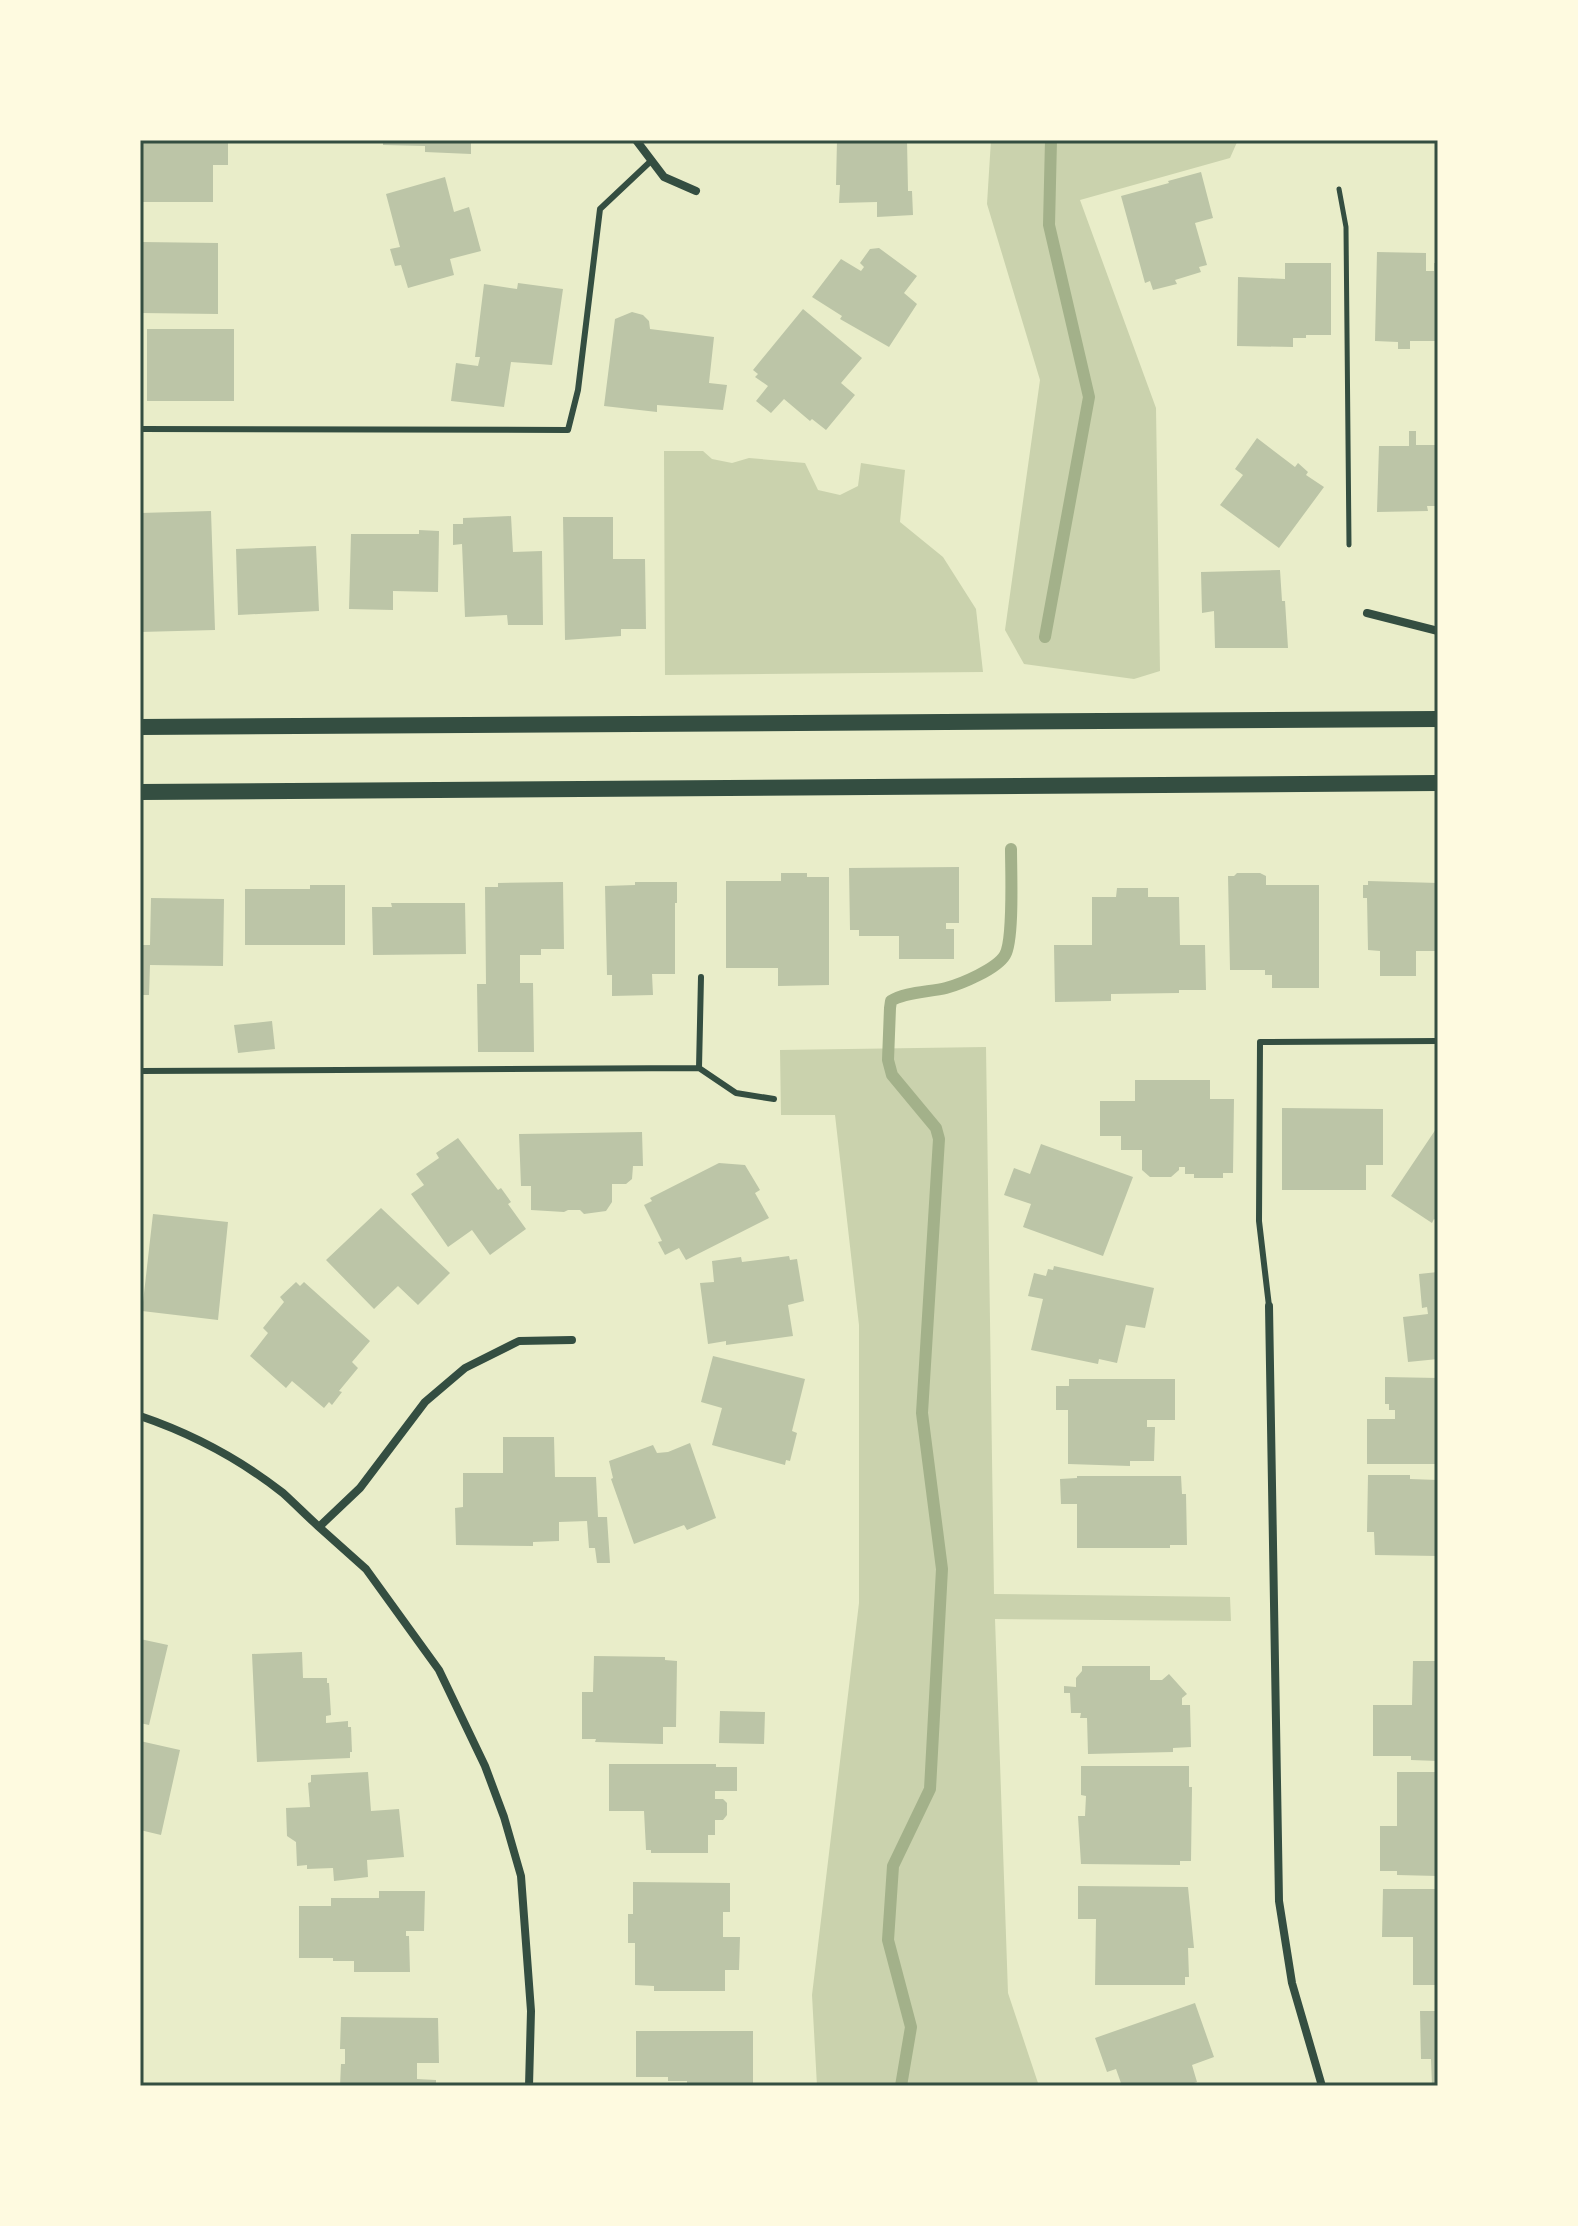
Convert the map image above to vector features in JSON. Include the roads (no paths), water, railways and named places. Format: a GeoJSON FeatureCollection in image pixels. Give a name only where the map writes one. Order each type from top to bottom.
{"type":"FeatureCollection","features":[{"type":"Feature","properties":{"kind":"main road"},"geometry":{"type":"LineString","coordinates":[[140,727],[1438,719]]}},
{"type":"Feature","properties":{"kind":"main road"},"geometry":{"type":"LineString","coordinates":[[140,792],[1438,783]]}},
{"type":"Feature","properties":{"kind":"street"},"geometry":{"type":"LineString","coordinates":[[636,140],[664,177],[696,191]]}},
{"type":"Feature","properties":{"kind":"street"},"geometry":{"type":"LineString","coordinates":[[1367,613],[1438,631]]}},
{"type":"Feature","properties":{"kind":"street"},"geometry":{"type":"LineString","coordinates":[[1269,1306],[1279,1901],[1292,1983],[1322,2086]]}},
{"type":"Feature","properties":{"kind":"street"},"geometry":{"type":"LineString","coordinates":[[319,1527],[360,1488],[425,1402],[465,1368],[519,1341],[572,1340]]}},
{"type":"Feature","properties":{"kind":"street"},"geometry":{"type":"LineString","coordinates":[[140,1416],[216,1449],[282,1493],[366,1569],[439,1670],[485,1766],[521,1876],[531,2011],[529,2086]]}},
{"type":"Feature","properties":{"kind":"lane"},"geometry":{"type":"LineString","coordinates":[[140,429],[568,430],[578,390],[600,209],[652,160]]}},
{"type":"Feature","properties":{"kind":"lane"},"geometry":{"type":"LineString","coordinates":[[699,1068],[701,977]]}},
{"type":"Feature","properties":{"kind":"lane"},"geometry":{"type":"LineString","coordinates":[[1269,1306],[1259,1221],[1260,1042],[1438,1041]]}},
{"type":"Feature","properties":{"kind":"lane"},"geometry":{"type":"LineString","coordinates":[[140,1071],[699,1068],[736,1093],[774,1099]]}},
{"type":"Feature","properties":{"kind":"waterway"},"geometry":{"type":"LineString","coordinates":[[1045,637],[1089,397],[1049,225],[1051,140]]}},
{"type":"Feature","properties":{"kind":"waterway"},"geometry":{"type":"LineString","coordinates":[[901,2086],[911,2027],[888,1940],[893,1866],[930,1789],[942,1569],[922,1413],[939,1139],[936,1128],[892,1075],[888,1060],[890,1008],[891,1001],[896,998],[946,988],[987,971],[1005,955],[1011,921],[1011,849]]}}]}
